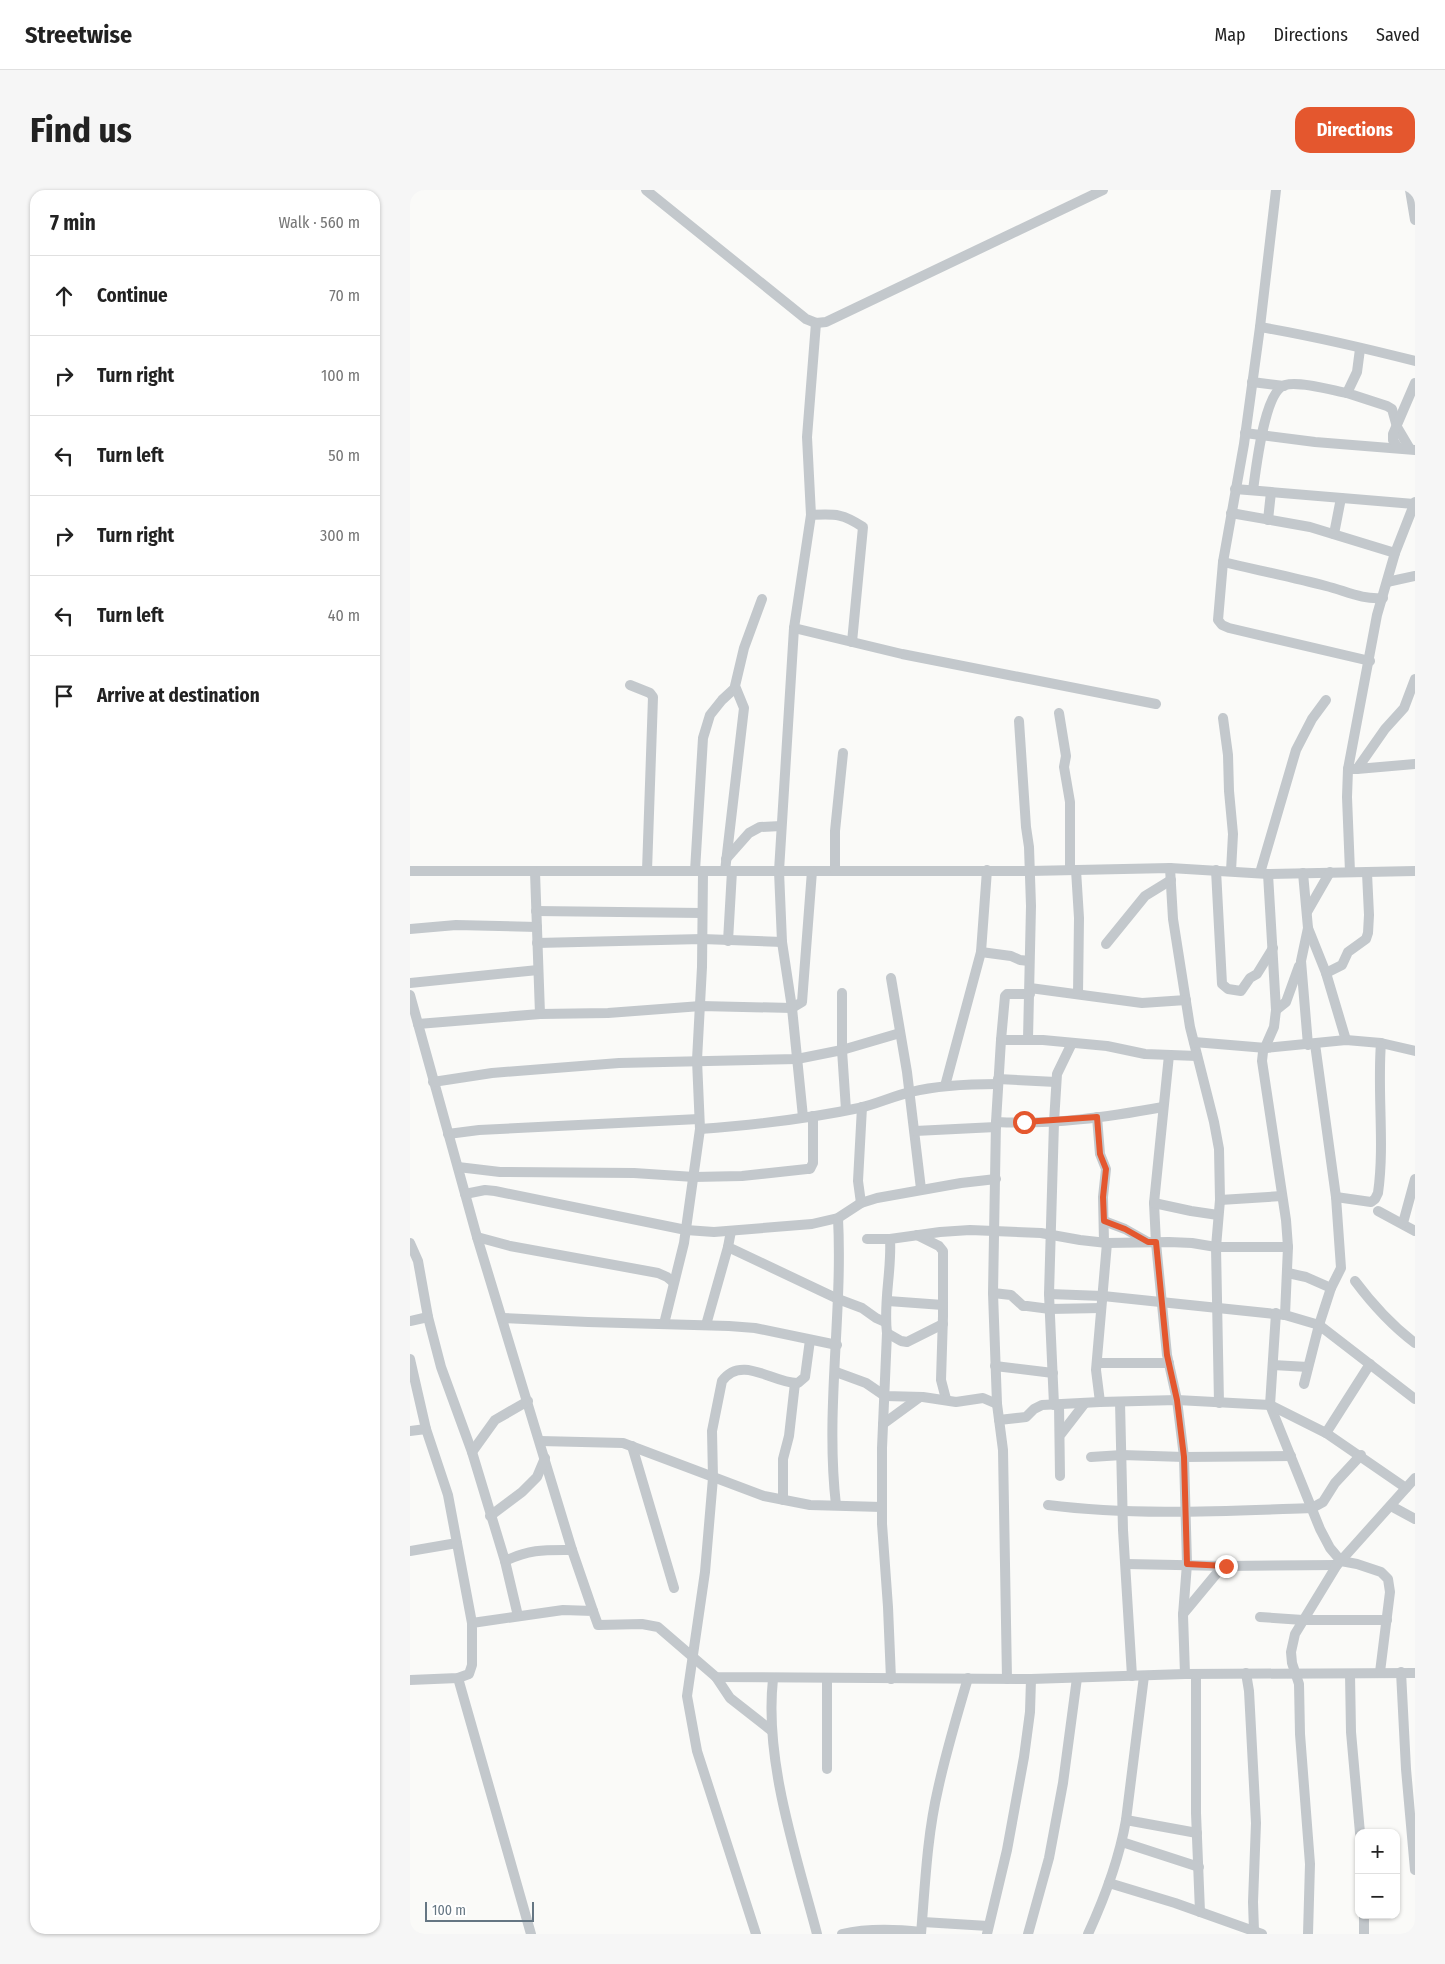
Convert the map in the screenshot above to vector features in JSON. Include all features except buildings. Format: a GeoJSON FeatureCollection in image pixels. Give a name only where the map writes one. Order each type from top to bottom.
{"type":"FeatureCollection","features":[{"type":"Feature","properties":{"kind":"street"},"geometry":{"type":"LineString","coordinates":[[646,190],[806,319],[816,323],[835,318],[1103,190]]}},
{"type":"Feature","properties":{"kind":"street"},"geometry":{"type":"LineString","coordinates":[[1276,190],[1245,433],[1223,562],[1218,620],[1222,625],[1243,632],[1370,660]]}},
{"type":"Feature","properties":{"kind":"street"},"geometry":{"type":"LineString","coordinates":[[1410,190],[1415,220]]}},
{"type":"Feature","properties":{"kind":"street"},"geometry":{"type":"LineString","coordinates":[[458,1167],[500,1172],[624,1173],[694,1177],[742,1176],[810,1169],[813,1163],[782,942],[779,871],[794,628],[811,515],[807,436],[816,323]]}},
{"type":"Feature","properties":{"kind":"street"},"geometry":{"type":"LineString","coordinates":[[1260,327],[1324,338],[1360,349],[1415,361]]}},
{"type":"Feature","properties":{"kind":"street"},"geometry":{"type":"LineString","coordinates":[[1347,393],[1357,372],[1360,349]]}},
{"type":"Feature","properties":{"kind":"street"},"geometry":{"type":"LineString","coordinates":[[1252,382],[1302,386],[1347,393],[1387,406],[1392,409],[1397,427],[1413,452]]}},
{"type":"Feature","properties":{"kind":"street"},"geometry":{"type":"LineString","coordinates":[[1398,448],[1393,438],[1415,383]]}},
{"type":"Feature","properties":{"kind":"street"},"geometry":{"type":"LineString","coordinates":[[1253,490],[1262,434],[1270,404],[1284,386]]}},
{"type":"Feature","properties":{"kind":"street"},"geometry":{"type":"LineString","coordinates":[[1245,433],[1315,442],[1398,448],[1413,452]]}},
{"type":"Feature","properties":{"kind":"street"},"geometry":{"type":"LineString","coordinates":[[1235,489],[1414,503],[1395,553],[1377,616],[1347,797],[1350,872]]}},
{"type":"Feature","properties":{"kind":"street"},"geometry":{"type":"LineString","coordinates":[[1268,520],[1270,492]]}},
{"type":"Feature","properties":{"kind":"street"},"geometry":{"type":"LineString","coordinates":[[1334,534],[1340,498]]}},
{"type":"Feature","properties":{"kind":"street"},"geometry":{"type":"LineString","coordinates":[[1231,513],[1310,528],[1395,553]]}},
{"type":"Feature","properties":{"kind":"street"},"geometry":{"type":"LineString","coordinates":[[811,515],[837,514],[863,527],[852,642]]}},
{"type":"Feature","properties":{"kind":"street"},"geometry":{"type":"LineString","coordinates":[[1223,562],[1334,588],[1368,599],[1383,598]]}},
{"type":"Feature","properties":{"kind":"street"},"geometry":{"type":"LineString","coordinates":[[1388,582],[1415,576]]}},
{"type":"Feature","properties":{"kind":"street"},"geometry":{"type":"LineString","coordinates":[[728,941],[728,871],[726,859],[744,708],[735,688],[737,670],[762,599]]}},
{"type":"Feature","properties":{"kind":"street"},"geometry":{"type":"LineString","coordinates":[[1368,599],[1377,616]]}},
{"type":"Feature","properties":{"kind":"street"},"geometry":{"type":"LineString","coordinates":[[794,628],[902,654],[1156,704]]}},
{"type":"Feature","properties":{"kind":"street"},"geometry":{"type":"LineString","coordinates":[[1352,769],[1404,708],[1415,679]]}},
{"type":"Feature","properties":{"kind":"street"},"geometry":{"type":"LineString","coordinates":[[630,685],[650,693],[652,697],[646,871]]}},
{"type":"Feature","properties":{"kind":"street"},"geometry":{"type":"LineString","coordinates":[[664,1324],[686,1230],[699,1124],[697,1060],[702,939],[699,871],[703,738],[710,715],[735,688]]}},
{"type":"Feature","properties":{"kind":"street"},"geometry":{"type":"LineString","coordinates":[[1326,700],[1312,719],[1296,750],[1264,874],[1273,948],[1276,1010],[1274,1027],[1262,1056],[1262,1068],[1274,1138],[1288,1247],[1288,1273],[1273,1365],[1270,1405],[1326,1542],[1339,1563]]}},
{"type":"Feature","properties":{"kind":"street"},"geometry":{"type":"LineString","coordinates":[[1404,708],[1415,710]]}},
{"type":"Feature","properties":{"kind":"street"},"geometry":{"type":"LineString","coordinates":[[1059,713],[1066,756],[1064,767],[1070,802],[1073,870],[1079,918],[1078,994]]}},
{"type":"Feature","properties":{"kind":"street"},"geometry":{"type":"LineString","coordinates":[[1223,718],[1234,834],[1232,871]]}},
{"type":"Feature","properties":{"kind":"street"},"geometry":{"type":"LineString","coordinates":[[1019,721],[1032,906],[1028,1039]]}},
{"type":"Feature","properties":{"kind":"street"},"geometry":{"type":"LineString","coordinates":[[835,871],[836,831],[843,753]]}},
{"type":"Feature","properties":{"kind":"street"},"geometry":{"type":"LineString","coordinates":[[1352,769],[1415,764]]}},
{"type":"Feature","properties":{"kind":"street"},"geometry":{"type":"LineString","coordinates":[[726,859],[749,833],[760,827],[781,826]]}},
{"type":"Feature","properties":{"kind":"street"},"geometry":{"type":"LineString","coordinates":[[1170,868],[1173,919],[1186,1000],[1196,1056],[1205,1084],[1219,1149],[1220,1200],[1216,1247],[1219,1403]]}},
{"type":"Feature","properties":{"kind":"street"},"geometry":{"type":"LineString","coordinates":[[410,871],[1030,871],[1170,868],[1264,874],[1415,871]]}},
{"type":"Feature","properties":{"kind":"street"},"geometry":{"type":"LineString","coordinates":[[945,1086],[981,952],[987,870]]}},
{"type":"Feature","properties":{"kind":"street"},"geometry":{"type":"LineString","coordinates":[[1216,870],[1222,984],[1228,989],[1241,991],[1250,978],[1257,974],[1273,948]]}},
{"type":"Feature","properties":{"kind":"street"},"geometry":{"type":"LineString","coordinates":[[418,1024],[540,1014],[608,1013],[700,1006],[792,1008],[802,1002],[812,871]]}},
{"type":"Feature","properties":{"kind":"street"},"geometry":{"type":"LineString","coordinates":[[535,872],[540,1014]]}},
{"type":"Feature","properties":{"kind":"street"},"geometry":{"type":"LineString","coordinates":[[1307,912],[1330,872]]}},
{"type":"Feature","properties":{"kind":"street"},"geometry":{"type":"LineString","coordinates":[[1276,1010],[1284,1005],[1289,997],[1301,961],[1308,928],[1303,873]]}},
{"type":"Feature","properties":{"kind":"street"},"geometry":{"type":"LineString","coordinates":[[1326,972],[1342,964],[1348,952],[1363,942],[1368,933],[1367,873]]}},
{"type":"Feature","properties":{"kind":"street"},"geometry":{"type":"LineString","coordinates":[[1106,944],[1145,896],[1171,880]]}},
{"type":"Feature","properties":{"kind":"street"},"geometry":{"type":"LineString","coordinates":[[536,911],[702,913]]}},
{"type":"Feature","properties":{"kind":"street"},"geometry":{"type":"LineString","coordinates":[[410,929],[456,925],[536,927]]}},
{"type":"Feature","properties":{"kind":"street"},"geometry":{"type":"LineString","coordinates":[[1308,928],[1326,972],[1346,1040]]}},
{"type":"Feature","properties":{"kind":"street"},"geometry":{"type":"LineString","coordinates":[[537,943],[702,939],[782,942]]}},
{"type":"Feature","properties":{"kind":"street"},"geometry":{"type":"LineString","coordinates":[[981,952],[1029,961]]}},
{"type":"Feature","properties":{"kind":"street"},"geometry":{"type":"LineString","coordinates":[[1301,961],[1336,1197],[1341,1268],[1331,1288],[1304,1384]]}},
{"type":"Feature","properties":{"kind":"street"},"geometry":{"type":"LineString","coordinates":[[410,983],[538,970]]}},
{"type":"Feature","properties":{"kind":"street"},"geometry":{"type":"LineString","coordinates":[[891,978],[915,1131],[921,1189]]}},
{"type":"Feature","properties":{"kind":"street"},"geometry":{"type":"LineString","coordinates":[[1007,1679],[1003,1450],[997,1404],[993,1293],[996,1124],[1000,1040],[1005,996],[1007,994],[1030,991],[1078,994],[1142,1003],[1186,1000]]}},
{"type":"Feature","properties":{"kind":"street"},"geometry":{"type":"LineString","coordinates":[[842,993],[842,1050],[846,1110]]}},
{"type":"Feature","properties":{"kind":"street"},"geometry":{"type":"LineString","coordinates":[[410,995],[477,1237],[572,1550],[598,1625],[642,1624],[658,1627],[716,1677],[730,1698],[772,1731]]}},
{"type":"Feature","properties":{"kind":"street"},"geometry":{"type":"LineString","coordinates":[[1274,1027],[1280,1039],[1287,1046]]}},
{"type":"Feature","properties":{"kind":"street"},"geometry":{"type":"LineString","coordinates":[[433,1082],[492,1073],[619,1063],[697,1060],[798,1060],[842,1050],[900,1033]]}},
{"type":"Feature","properties":{"kind":"street"},"geometry":{"type":"LineString","coordinates":[[1000,1040],[1028,1039],[1107,1046],[1144,1054],[1196,1056]]}},
{"type":"Feature","properties":{"kind":"street"},"geometry":{"type":"LineString","coordinates":[[1194,1042],[1266,1048],[1346,1040],[1381,1043],[1415,1051]]}},
{"type":"Feature","properties":{"kind":"street"},"geometry":{"type":"LineString","coordinates":[[1060,1476],[1060,1434],[1051,1355],[1049,1294],[1056,1082],[1059,1068],[1072,1043]]}},
{"type":"Feature","properties":{"kind":"street"},"geometry":{"type":"LineString","coordinates":[[1336,1197],[1371,1202],[1376,1199],[1378,1193],[1381,1043]]}},
{"type":"Feature","properties":{"kind":"street"},"geometry":{"type":"LineString","coordinates":[[1169,1055],[1154,1203],[1152,1242],[1184,1457],[1187,1564],[1183,1614],[1184,1674]]}},
{"type":"Feature","properties":{"kind":"street"},"geometry":{"type":"LineString","coordinates":[[448,1134],[479,1130],[699,1124],[751,1125],[862,1107],[909,1092],[945,1086],[998,1081],[1056,1082]]}},
{"type":"Feature","properties":{"kind":"street"},"geometry":{"type":"LineString","coordinates":[[861,1203],[858,1165],[862,1107]]}},
{"type":"Feature","properties":{"kind":"street"},"geometry":{"type":"LineString","coordinates":[[915,1131],[996,1124],[1054,1122],[1130,1114],[1163,1107]]}},
{"type":"Feature","properties":{"kind":"street"},"geometry":{"type":"LineString","coordinates":[[1097,1117],[1100,1154],[1106,1169],[1103,1197],[1106,1243],[1097,1383],[1100,1402]]}},
{"type":"Feature","properties":{"kind":"street"},"geometry":{"type":"LineString","coordinates":[[465,1194],[485,1190],[495,1191],[686,1230],[706,1232],[801,1226],[838,1218],[861,1203],[877,1198],[921,1189],[996,1179]]}},
{"type":"Feature","properties":{"kind":"street"},"geometry":{"type":"LineString","coordinates":[[1403,1224],[1415,1179]]}},
{"type":"Feature","properties":{"kind":"street"},"geometry":{"type":"LineString","coordinates":[[1220,1200],[1282,1196]]}},
{"type":"Feature","properties":{"kind":"street"},"geometry":{"type":"LineString","coordinates":[[1154,1203],[1191,1211],[1218,1214]]}},
{"type":"Feature","properties":{"kind":"street"},"geometry":{"type":"LineString","coordinates":[[1378,1211],[1415,1231]]}},
{"type":"Feature","properties":{"kind":"street"},"geometry":{"type":"LineString","coordinates":[[836,1505],[832,1464],[840,1264],[838,1218]]}},
{"type":"Feature","properties":{"kind":"street"},"geometry":{"type":"LineString","coordinates":[[1104,1221],[1152,1242]]}},
{"type":"Feature","properties":{"kind":"street"},"geometry":{"type":"LineString","coordinates":[[706,1325],[731,1231]]}},
{"type":"Feature","properties":{"kind":"street"},"geometry":{"type":"LineString","coordinates":[[866,1239],[890,1239],[954,1231],[995,1231],[1052,1235],[1106,1243],[1152,1242],[1192,1243],[1216,1247],[1288,1247]]}},
{"type":"Feature","properties":{"kind":"street"},"geometry":{"type":"LineString","coordinates":[[917,1235],[942,1248],[943,1324],[941,1380],[946,1399]]}},
{"type":"Feature","properties":{"kind":"street"},"geometry":{"type":"LineString","coordinates":[[477,1237],[510,1246],[658,1272],[667,1276],[673,1282]]}},
{"type":"Feature","properties":{"kind":"street"},"geometry":{"type":"LineString","coordinates":[[890,1239],[888,1301],[885,1322],[887,1333],[882,1506],[891,1679]]}},
{"type":"Feature","properties":{"kind":"street"},"geometry":{"type":"LineString","coordinates":[[410,1243],[441,1367],[472,1452],[505,1561],[518,1616]]}},
{"type":"Feature","properties":{"kind":"street"},"geometry":{"type":"LineString","coordinates":[[728,1247],[838,1299],[862,1308],[885,1322]]}},
{"type":"Feature","properties":{"kind":"street"},"geometry":{"type":"LineString","coordinates":[[1288,1273],[1306,1277],[1331,1288]]}},
{"type":"Feature","properties":{"kind":"street"},"geometry":{"type":"LineString","coordinates":[[1355,1281],[1381,1314],[1395,1328],[1415,1343]]}},
{"type":"Feature","properties":{"kind":"street"},"geometry":{"type":"LineString","coordinates":[[993,1293],[1010,1295],[1023,1306],[1050,1309],[1101,1308]]}},
{"type":"Feature","properties":{"kind":"street"},"geometry":{"type":"LineString","coordinates":[[1049,1294],[1103,1296],[1281,1314],[1319,1326],[1415,1399]]}},
{"type":"Feature","properties":{"kind":"street"},"geometry":{"type":"LineString","coordinates":[[888,1301],[943,1305]]}},
{"type":"Feature","properties":{"kind":"street"},"geometry":{"type":"LineString","coordinates":[[410,1321],[428,1317]]}},
{"type":"Feature","properties":{"kind":"street"},"geometry":{"type":"LineString","coordinates":[[502,1318],[751,1328],[837,1345]]}},
{"type":"Feature","properties":{"kind":"street"},"geometry":{"type":"LineString","coordinates":[[887,1333],[901,1341],[907,1342],[943,1324]]}},
{"type":"Feature","properties":{"kind":"street"},"geometry":{"type":"LineString","coordinates":[[756,1934],[695,1742],[687,1696],[706,1572],[713,1478],[711,1456],[712,1431],[723,1379],[733,1372],[743,1370],[756,1371],[795,1383],[800,1382],[804,1377],[810,1340]]}},
{"type":"Feature","properties":{"kind":"street"},"geometry":{"type":"LineString","coordinates":[[410,1359],[412,1377],[426,1429],[448,1495],[472,1623],[472,1665],[469,1674],[458,1678],[410,1680]]}},
{"type":"Feature","properties":{"kind":"street"},"geometry":{"type":"LineString","coordinates":[[1098,1364],[1169,1364]]}},
{"type":"Feature","properties":{"kind":"street"},"geometry":{"type":"LineString","coordinates":[[1326,1433],[1370,1364]]}},
{"type":"Feature","properties":{"kind":"street"},"geometry":{"type":"LineString","coordinates":[[1273,1365],[1308,1367]]}},
{"type":"Feature","properties":{"kind":"street"},"geometry":{"type":"LineString","coordinates":[[995,1366],[1053,1373]]}},
{"type":"Feature","properties":{"kind":"street"},"geometry":{"type":"LineString","coordinates":[[836,1372],[866,1383],[885,1396],[922,1397],[961,1402],[983,1398],[997,1404]]}},
{"type":"Feature","properties":{"kind":"street"},"geometry":{"type":"LineString","coordinates":[[883,1424],[922,1397],[941,1380]]}},
{"type":"Feature","properties":{"kind":"street"},"geometry":{"type":"LineString","coordinates":[[783,1500],[783,1459],[789,1436],[795,1383]]}},
{"type":"Feature","properties":{"kind":"street"},"geometry":{"type":"LineString","coordinates":[[472,1452],[495,1420],[528,1400]]}},
{"type":"Feature","properties":{"kind":"street"},"geometry":{"type":"LineString","coordinates":[[999,1420],[1026,1417],[1035,1408],[1100,1402],[1177,1400],[1270,1405],[1326,1433],[1361,1455],[1406,1488]]}},
{"type":"Feature","properties":{"kind":"street"},"geometry":{"type":"LineString","coordinates":[[1120,1402],[1122,1510],[1132,1676]]}},
{"type":"Feature","properties":{"kind":"street"},"geometry":{"type":"LineString","coordinates":[[1060,1434],[1085,1403]]}},
{"type":"Feature","properties":{"kind":"street"},"geometry":{"type":"LineString","coordinates":[[410,1431],[426,1429]]}},
{"type":"Feature","properties":{"kind":"street"},"geometry":{"type":"LineString","coordinates":[[540,1441],[616,1443],[632,1446],[713,1478],[764,1496],[783,1500],[810,1505],[882,1506]]}},
{"type":"Feature","properties":{"kind":"street"},"geometry":{"type":"LineString","coordinates":[[632,1446],[674,1588]]}},
{"type":"Feature","properties":{"kind":"street"},"geometry":{"type":"LineString","coordinates":[[1091,1457],[1122,1455],[1184,1457],[1291,1456]]}},
{"type":"Feature","properties":{"kind":"street"},"geometry":{"type":"LineString","coordinates":[[1048,1505],[1185,1512],[1312,1508],[1323,1502],[1335,1483],[1361,1455]]}},
{"type":"Feature","properties":{"kind":"street"},"geometry":{"type":"LineString","coordinates":[[490,1516],[522,1492],[537,1477],[545,1458]]}},
{"type":"Feature","properties":{"kind":"street"},"geometry":{"type":"LineString","coordinates":[[1308,1934],[1310,1900],[1308,1834],[1300,1734],[1300,1695],[1291,1652],[1295,1634],[1339,1563],[1415,1478]]}},
{"type":"Feature","properties":{"kind":"street"},"geometry":{"type":"LineString","coordinates":[[1391,1506],[1415,1519]]}},
{"type":"Feature","properties":{"kind":"street"},"geometry":{"type":"LineString","coordinates":[[410,1551],[457,1544]]}},
{"type":"Feature","properties":{"kind":"street"},"geometry":{"type":"LineString","coordinates":[[505,1561],[522,1553],[532,1551],[572,1550]]}},
{"type":"Feature","properties":{"kind":"street"},"geometry":{"type":"LineString","coordinates":[[1126,1564],[1226,1566],[1339,1563],[1375,1569],[1388,1578],[1390,1592],[1380,1672]]}},
{"type":"Feature","properties":{"kind":"street"},"geometry":{"type":"LineString","coordinates":[[1183,1614],[1217,1573],[1226,1566]]}},
{"type":"Feature","properties":{"kind":"street"},"geometry":{"type":"LineString","coordinates":[[472,1623],[563,1610],[593,1611]]}},
{"type":"Feature","properties":{"kind":"street"},"geometry":{"type":"LineString","coordinates":[[1260,1617],[1303,1620],[1387,1620]]}},
{"type":"Feature","properties":{"kind":"street"},"geometry":{"type":"LineString","coordinates":[[1401,1672],[1410,1746],[1415,1868]]}},
{"type":"Feature","properties":{"kind":"street"},"geometry":{"type":"LineString","coordinates":[[716,1677],[1031,1679],[1184,1674],[1415,1672]]}},
{"type":"Feature","properties":{"kind":"street"},"geometry":{"type":"LineString","coordinates":[[1109,1884],[1200,1912],[1258,1933],[1256,1801],[1250,1699],[1246,1673]]}},
{"type":"Feature","properties":{"kind":"street"},"geometry":{"type":"LineString","coordinates":[[1196,1674],[1197,1833],[1200,1912]]}},
{"type":"Feature","properties":{"kind":"street"},"geometry":{"type":"LineString","coordinates":[[1350,1674],[1351,1732],[1360,1829]]}},
{"type":"Feature","properties":{"kind":"street"},"geometry":{"type":"LineString","coordinates":[[1088,1934],[1109,1884],[1122,1842],[1144,1676]]}},
{"type":"Feature","properties":{"kind":"street"},"geometry":{"type":"LineString","coordinates":[[458,1678],[531,1934]]}},
{"type":"Feature","properties":{"kind":"street"},"geometry":{"type":"LineString","coordinates":[[773,1678],[771,1697],[772,1731],[788,1825],[817,1934]]}},
{"type":"Feature","properties":{"kind":"street"},"geometry":{"type":"LineString","coordinates":[[922,1929],[930,1835],[938,1789],[968,1678]]}},
{"type":"Feature","properties":{"kind":"street"},"geometry":{"type":"LineString","coordinates":[[1028,1934],[1049,1858],[1063,1782],[1077,1678]]}},
{"type":"Feature","properties":{"kind":"street"},"geometry":{"type":"LineString","coordinates":[[827,1679],[827,1769]]}},
{"type":"Feature","properties":{"kind":"street"},"geometry":{"type":"LineString","coordinates":[[842,1934],[858,1930],[988,1930],[1007,1850],[1024,1758],[1030,1712],[1031,1679]]}},
{"type":"Feature","properties":{"kind":"street"},"geometry":{"type":"LineString","coordinates":[[1126,1820],[1197,1833]]}},
{"type":"Feature","properties":{"kind":"street"},"geometry":{"type":"LineString","coordinates":[[1122,1842],[1199,1867]]}},
{"type":"Feature","properties":{"kind":"street"},"geometry":{"type":"LineString","coordinates":[[1364,1919],[1364,1934]]}},
{"type":"Feature","properties":{"kind":"route"},"geometry":{"type":"LineString","coordinates":[[1024,1122],[1054,1122],[1097,1117],[1100,1154],[1106,1169],[1103,1197],[1104,1221],[1125,1229],[1148,1242],[1156,1242],[1167,1355],[1177,1400],[1184,1457],[1187,1564],[1226,1566]]}}]}
